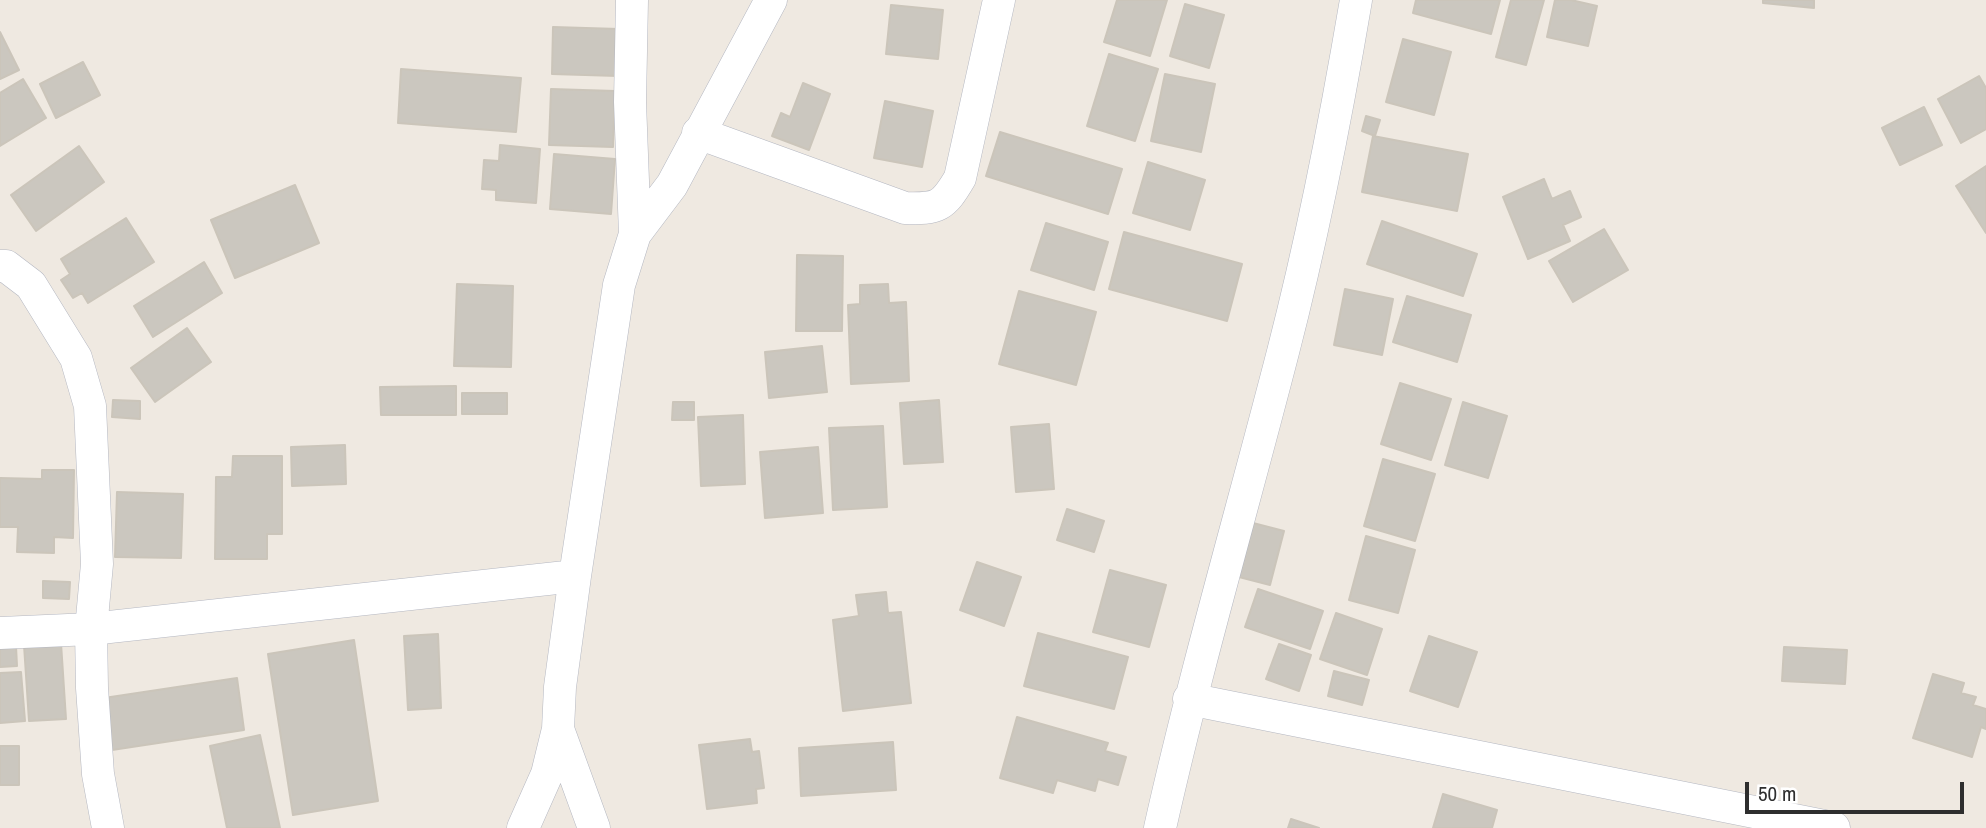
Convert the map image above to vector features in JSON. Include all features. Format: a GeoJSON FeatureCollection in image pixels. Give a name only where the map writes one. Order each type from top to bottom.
{"type":"FeatureCollection","features":[{"type":"Feature","properties":{"kind":"street"},"geometry":{"type":"LineString","coordinates":[[523,828],[547,774],[558,729],[575,576],[619,285],[635,234],[630,102],[632,0]]}},
{"type":"Feature","properties":{"kind":"street"},"geometry":{"type":"LineString","coordinates":[[635,234],[672,185],[771,0]]}},
{"type":"Feature","properties":{"kind":"street"},"geometry":{"type":"LineString","coordinates":[[698,133],[905,208],[930,208],[949,198],[960,178],[999,0]]}},
{"type":"Feature","properties":{"kind":"street"},"geometry":{"type":"LineString","coordinates":[[1160,828],[1189,699],[1284,350],[1331,146],[1356,0]]}},
{"type":"Feature","properties":{"kind":"street"},"geometry":{"type":"LineString","coordinates":[[0,266],[6,265],[31,285],[75,358],[90,405],[97,564],[91,629],[98,774],[108,828]]}},
{"type":"Feature","properties":{"kind":"street"},"geometry":{"type":"LineString","coordinates":[[0,633],[91,629],[575,576]]}},
{"type":"Feature","properties":{"kind":"street"},"geometry":{"type":"LineString","coordinates":[[1189,699],[1834,828]]}},
{"type":"Feature","properties":{"kind":"street"},"geometry":{"type":"LineString","coordinates":[[558,729],[594,828]]}},
{"type":"Feature","properties":{"kind":"building"},"geometry":{"type":"Polygon","coordinates":[[[1117,0],[1167,0],[1150,56],[1104,42],[1117,0]]]}},
{"type":"Feature","properties":{"kind":"building"},"geometry":{"type":"Polygon","coordinates":[[[1416,0],[1500,0],[1491,34],[1413,13],[1416,0]]]}},
{"type":"Feature","properties":{"kind":"building"},"geometry":{"type":"Polygon","coordinates":[[[1511,0],[1544,0],[1526,65],[1496,57],[1511,0]]]}},
{"type":"Feature","properties":{"kind":"building"},"geometry":{"type":"Polygon","coordinates":[[[1555,0],[1571,0],[1597,6],[1588,46],[1547,37],[1555,0]]]}},
{"type":"Feature","properties":{"kind":"building"},"geometry":{"type":"Polygon","coordinates":[[[1763,0],[1814,0],[1814,8],[1763,3],[1763,0]]]}},
{"type":"Feature","properties":{"kind":"building"},"geometry":{"type":"Polygon","coordinates":[[[1185,4],[1224,15],[1209,68],[1170,56],[1185,4]]]}},
{"type":"Feature","properties":{"kind":"building"},"geometry":{"type":"Polygon","coordinates":[[[891,5],[943,10],[938,59],[886,54],[891,5]]]}},
{"type":"Feature","properties":{"kind":"building"},"geometry":{"type":"Polygon","coordinates":[[[553,27],[619,29],[618,76],[552,74],[553,27]]]}},
{"type":"Feature","properties":{"kind":"building"},"geometry":{"type":"Polygon","coordinates":[[[0,32],[19,70],[0,79],[0,32]]]}},
{"type":"Feature","properties":{"kind":"building"},"geometry":{"type":"Polygon","coordinates":[[[1403,39],[1451,52],[1434,115],[1386,102],[1403,39]]]}},
{"type":"Feature","properties":{"kind":"building"},"geometry":{"type":"Polygon","coordinates":[[[1109,54],[1158,69],[1135,141],[1087,126],[1109,54]]]}},
{"type":"Feature","properties":{"kind":"building"},"geometry":{"type":"Polygon","coordinates":[[[83,62],[100,95],[56,118],[40,84],[83,62]]]}},
{"type":"Feature","properties":{"kind":"building"},"geometry":{"type":"Polygon","coordinates":[[[401,69],[521,78],[516,132],[398,123],[401,69]]]}},
{"type":"Feature","properties":{"kind":"building"},"geometry":{"type":"Polygon","coordinates":[[[1165,74],[1215,84],[1201,152],[1151,141],[1165,74]]]}},
{"type":"Feature","properties":{"kind":"building"},"geometry":{"type":"Polygon","coordinates":[[[1979,76],[1986,88],[1986,129],[1961,143],[1938,99],[1979,76]]]}},
{"type":"Feature","properties":{"kind":"building"},"geometry":{"type":"Polygon","coordinates":[[[23,79],[46,118],[0,146],[0,93],[23,79]]]}},
{"type":"Feature","properties":{"kind":"building"},"geometry":{"type":"Polygon","coordinates":[[[803,83],[830,94],[809,150],[772,136],[781,113],[790,117],[803,83]]]}},
{"type":"Feature","properties":{"kind":"building"},"geometry":{"type":"Polygon","coordinates":[[[551,89],[615,91],[613,147],[549,145],[551,89]]]}},
{"type":"Feature","properties":{"kind":"building"},"geometry":{"type":"Polygon","coordinates":[[[885,101],[933,111],[922,167],[874,158],[885,101]]]}},
{"type":"Feature","properties":{"kind":"building"},"geometry":{"type":"Polygon","coordinates":[[[1924,107],[1942,145],[1900,165],[1882,128],[1924,107]]]}},
{"type":"Feature","properties":{"kind":"building"},"geometry":{"type":"Polygon","coordinates":[[[1366,116],[1380,120],[1375,136],[1362,131],[1366,116]]]}},
{"type":"Feature","properties":{"kind":"building"},"geometry":{"type":"Polygon","coordinates":[[[1000,132],[1122,169],[1108,214],[986,176],[1000,132]]]}},
{"type":"Feature","properties":{"kind":"building"},"geometry":{"type":"Polygon","coordinates":[[[1373,136],[1468,154],[1457,211],[1362,192],[1373,136]]]}},
{"type":"Feature","properties":{"kind":"building"},"geometry":{"type":"Polygon","coordinates":[[[500,145],[540,149],[536,203],[496,200],[496,190],[482,189],[484,160],[499,161],[500,145]]]}},
{"type":"Feature","properties":{"kind":"building"},"geometry":{"type":"Polygon","coordinates":[[[79,146],[104,182],[36,231],[11,195],[79,146]]]}},
{"type":"Feature","properties":{"kind":"building"},"geometry":{"type":"Polygon","coordinates":[[[554,154],[615,159],[611,214],[550,209],[554,154]]]}},
{"type":"Feature","properties":{"kind":"building"},"geometry":{"type":"Polygon","coordinates":[[[1148,162],[1205,180],[1190,230],[1133,213],[1148,162]]]}},
{"type":"Feature","properties":{"kind":"building"},"geometry":{"type":"Polygon","coordinates":[[[1986,166],[1986,233],[1956,186],[1986,166]]]}},
{"type":"Feature","properties":{"kind":"building"},"geometry":{"type":"Polygon","coordinates":[[[1544,179],[1552,199],[1570,191],[1581,217],[1563,225],[1570,241],[1528,259],[1503,197],[1544,179]]]}},
{"type":"Feature","properties":{"kind":"building"},"geometry":{"type":"Polygon","coordinates":[[[295,185],[319,243],[235,278],[211,220],[295,185]]]}},
{"type":"Feature","properties":{"kind":"building"},"geometry":{"type":"Polygon","coordinates":[[[126,218],[154,262],[88,303],[82,293],[73,298],[61,280],[70,274],[61,259],[126,218]]]}},
{"type":"Feature","properties":{"kind":"building"},"geometry":{"type":"Polygon","coordinates":[[[1382,221],[1477,254],[1463,296],[1367,264],[1382,221]]]}},
{"type":"Feature","properties":{"kind":"building"},"geometry":{"type":"Polygon","coordinates":[[[1046,223],[1108,242],[1094,290],[1031,270],[1046,223]]]}},
{"type":"Feature","properties":{"kind":"building"},"geometry":{"type":"Polygon","coordinates":[[[1604,229],[1628,270],[1573,302],[1549,261],[1604,229]]]}},
{"type":"Feature","properties":{"kind":"building"},"geometry":{"type":"Polygon","coordinates":[[[1124,232],[1242,264],[1227,321],[1109,289],[1124,232]]]}},
{"type":"Feature","properties":{"kind":"building"},"geometry":{"type":"Polygon","coordinates":[[[797,255],[843,256],[842,331],[796,331],[797,255]]]}},
{"type":"Feature","properties":{"kind":"building"},"geometry":{"type":"Polygon","coordinates":[[[204,262],[222,293],[153,337],[134,306],[204,262]]]}},
{"type":"Feature","properties":{"kind":"building"},"geometry":{"type":"Polygon","coordinates":[[[457,284],[513,286],[511,367],[454,366],[457,284]]]}},
{"type":"Feature","properties":{"kind":"building"},"geometry":{"type":"Polygon","coordinates":[[[888,284],[889,303],[906,302],[909,381],[851,384],[848,305],[860,304],[860,285],[888,284]]]}},
{"type":"Feature","properties":{"kind":"building"},"geometry":{"type":"Polygon","coordinates":[[[1345,289],[1393,299],[1382,355],[1334,345],[1345,289]]]}},
{"type":"Feature","properties":{"kind":"building"},"geometry":{"type":"Polygon","coordinates":[[[1019,291],[1096,312],[1076,385],[999,364],[1019,291]]]}},
{"type":"Feature","properties":{"kind":"building"},"geometry":{"type":"Polygon","coordinates":[[[1407,296],[1471,315],[1457,362],[1393,342],[1407,296]]]}},
{"type":"Feature","properties":{"kind":"building"},"geometry":{"type":"Polygon","coordinates":[[[187,328],[211,362],[155,402],[131,368],[187,328]]]}},
{"type":"Feature","properties":{"kind":"building"},"geometry":{"type":"Polygon","coordinates":[[[822,346],[827,392],[769,398],[765,352],[822,346]]]}},
{"type":"Feature","properties":{"kind":"building"},"geometry":{"type":"Polygon","coordinates":[[[1400,383],[1451,399],[1431,460],[1381,444],[1400,383]]]}},
{"type":"Feature","properties":{"kind":"building"},"geometry":{"type":"Polygon","coordinates":[[[456,386],[456,415],[381,415],[380,387],[456,386]]]}},
{"type":"Feature","properties":{"kind":"building"},"geometry":{"type":"Polygon","coordinates":[[[462,393],[507,393],[507,414],[462,414],[462,393]]]}},
{"type":"Feature","properties":{"kind":"building"},"geometry":{"type":"Polygon","coordinates":[[[113,400],[140,401],[140,419],[112,417],[113,400]]]}},
{"type":"Feature","properties":{"kind":"building"},"geometry":{"type":"Polygon","coordinates":[[[939,400],[943,462],[904,464],[900,403],[939,400]]]}},
{"type":"Feature","properties":{"kind":"building"},"geometry":{"type":"Polygon","coordinates":[[[673,402],[694,402],[694,420],[672,420],[673,402]]]}},
{"type":"Feature","properties":{"kind":"building"},"geometry":{"type":"Polygon","coordinates":[[[1463,402],[1507,416],[1488,478],[1445,465],[1463,402]]]}},
{"type":"Feature","properties":{"kind":"building"},"geometry":{"type":"Polygon","coordinates":[[[743,415],[745,484],[701,486],[698,417],[743,415]]]}},
{"type":"Feature","properties":{"kind":"building"},"geometry":{"type":"Polygon","coordinates":[[[1049,424],[1054,489],[1016,492],[1011,427],[1049,424]]]}},
{"type":"Feature","properties":{"kind":"building"},"geometry":{"type":"Polygon","coordinates":[[[883,426],[887,507],[833,510],[829,428],[883,426]]]}},
{"type":"Feature","properties":{"kind":"building"},"geometry":{"type":"Polygon","coordinates":[[[345,445],[346,484],[292,486],[291,447],[345,445]]]}},
{"type":"Feature","properties":{"kind":"building"},"geometry":{"type":"Polygon","coordinates":[[[818,447],[823,513],[765,518],[760,452],[818,447]]]}},
{"type":"Feature","properties":{"kind":"building"},"geometry":{"type":"Polygon","coordinates":[[[233,456],[282,456],[282,534],[267,534],[267,559],[215,559],[216,477],[232,477],[233,456]]]}},
{"type":"Feature","properties":{"kind":"building"},"geometry":{"type":"Polygon","coordinates":[[[1383,459],[1435,474],[1415,541],[1364,526],[1383,459]]]}},
{"type":"Feature","properties":{"kind":"building"},"geometry":{"type":"Polygon","coordinates":[[[42,470],[74,470],[73,538],[54,537],[54,553],[17,552],[18,527],[0,527],[0,478],[42,479],[42,470]]]}},
{"type":"Feature","properties":{"kind":"building"},"geometry":{"type":"Polygon","coordinates":[[[117,492],[183,494],[181,558],[115,557],[117,492]]]}},
{"type":"Feature","properties":{"kind":"building"},"geometry":{"type":"Polygon","coordinates":[[[1067,509],[1104,521],[1094,552],[1057,540],[1067,509]]]}},
{"type":"Feature","properties":{"kind":"building"},"geometry":{"type":"Polygon","coordinates":[[[1253,523],[1284,531],[1270,585],[1239,577],[1253,523]]]}},
{"type":"Feature","properties":{"kind":"building"},"geometry":{"type":"Polygon","coordinates":[[[1366,536],[1415,550],[1398,613],[1349,600],[1366,536]]]}},
{"type":"Feature","properties":{"kind":"building"},"geometry":{"type":"Polygon","coordinates":[[[977,562],[1021,577],[1004,626],[960,610],[977,562]]]}},
{"type":"Feature","properties":{"kind":"building"},"geometry":{"type":"Polygon","coordinates":[[[1110,570],[1166,585],[1149,647],[1093,632],[1110,570]]]}},
{"type":"Feature","properties":{"kind":"building"},"geometry":{"type":"Polygon","coordinates":[[[43,581],[70,582],[69,599],[43,598],[43,581]]]}},
{"type":"Feature","properties":{"kind":"building"},"geometry":{"type":"Polygon","coordinates":[[[1258,589],[1323,611],[1310,649],[1245,627],[1258,589]]]}},
{"type":"Feature","properties":{"kind":"building"},"geometry":{"type":"Polygon","coordinates":[[[886,592],[888,613],[901,612],[911,703],[843,711],[833,620],[859,616],[856,595],[886,592]]]}},
{"type":"Feature","properties":{"kind":"building"},"geometry":{"type":"Polygon","coordinates":[[[1336,613],[1382,629],[1367,675],[1320,659],[1336,613]]]}},
{"type":"Feature","properties":{"kind":"building"},"geometry":{"type":"Polygon","coordinates":[[[1038,633],[1128,657],[1114,709],[1024,686],[1038,633]]]}},
{"type":"Feature","properties":{"kind":"building"},"geometry":{"type":"Polygon","coordinates":[[[438,634],[441,708],[408,710],[404,636],[438,634]]]}},
{"type":"Feature","properties":{"kind":"building"},"geometry":{"type":"Polygon","coordinates":[[[1429,636],[1477,652],[1458,707],[1410,691],[1429,636]]]}},
{"type":"Feature","properties":{"kind":"building"},"geometry":{"type":"Polygon","coordinates":[[[354,640],[378,801],[293,815],[268,654],[354,640]]]}},
{"type":"Feature","properties":{"kind":"building"},"geometry":{"type":"Polygon","coordinates":[[[61,643],[66,719],[29,721],[24,645],[61,643]]]}},
{"type":"Feature","properties":{"kind":"building"},"geometry":{"type":"Polygon","coordinates":[[[1279,644],[1311,655],[1299,691],[1266,679],[1279,644]]]}},
{"type":"Feature","properties":{"kind":"building"},"geometry":{"type":"Polygon","coordinates":[[[16,646],[17,666],[0,667],[0,647],[16,646]]]}},
{"type":"Feature","properties":{"kind":"building"},"geometry":{"type":"Polygon","coordinates":[[[1784,647],[1847,650],[1845,684],[1782,681],[1784,647]]]}},
{"type":"Feature","properties":{"kind":"building"},"geometry":{"type":"Polygon","coordinates":[[[1334,671],[1369,680],[1362,705],[1328,696],[1334,671]]]}},
{"type":"Feature","properties":{"kind":"building"},"geometry":{"type":"Polygon","coordinates":[[[21,672],[25,721],[0,723],[0,673],[21,672]]]}},
{"type":"Feature","properties":{"kind":"building"},"geometry":{"type":"Polygon","coordinates":[[[1933,674],[1964,683],[1961,693],[1976,697],[1973,705],[1986,709],[1986,729],[1981,727],[1972,757],[1913,738],[1933,674]]]}},
{"type":"Feature","properties":{"kind":"building"},"geometry":{"type":"Polygon","coordinates":[[[237,678],[244,730],[112,750],[104,698],[237,678]]]}},
{"type":"Feature","properties":{"kind":"building"},"geometry":{"type":"Polygon","coordinates":[[[1017,717],[1108,743],[1105,751],[1126,757],[1118,785],[1098,779],[1095,791],[1057,780],[1053,793],[1000,778],[1017,717]]]}},
{"type":"Feature","properties":{"kind":"building"},"geometry":{"type":"Polygon","coordinates":[[[260,735],[280,828],[227,828],[210,746],[260,735]]]}},
{"type":"Feature","properties":{"kind":"building"},"geometry":{"type":"Polygon","coordinates":[[[750,739],[752,752],[759,751],[764,788],[756,789],[757,803],[707,809],[699,745],[750,739]]]}},
{"type":"Feature","properties":{"kind":"building"},"geometry":{"type":"Polygon","coordinates":[[[893,742],[896,790],[801,796],[799,748],[893,742]]]}},
{"type":"Feature","properties":{"kind":"building"},"geometry":{"type":"Polygon","coordinates":[[[0,746],[19,746],[19,785],[0,785],[0,746]]]}},
{"type":"Feature","properties":{"kind":"building"},"geometry":{"type":"Polygon","coordinates":[[[1443,794],[1497,810],[1492,828],[1433,828],[1443,794]]]}},
{"type":"Feature","properties":{"kind":"building"},"geometry":{"type":"Polygon","coordinates":[[[1291,819],[1319,828],[1288,828],[1291,819]]]}}]}
